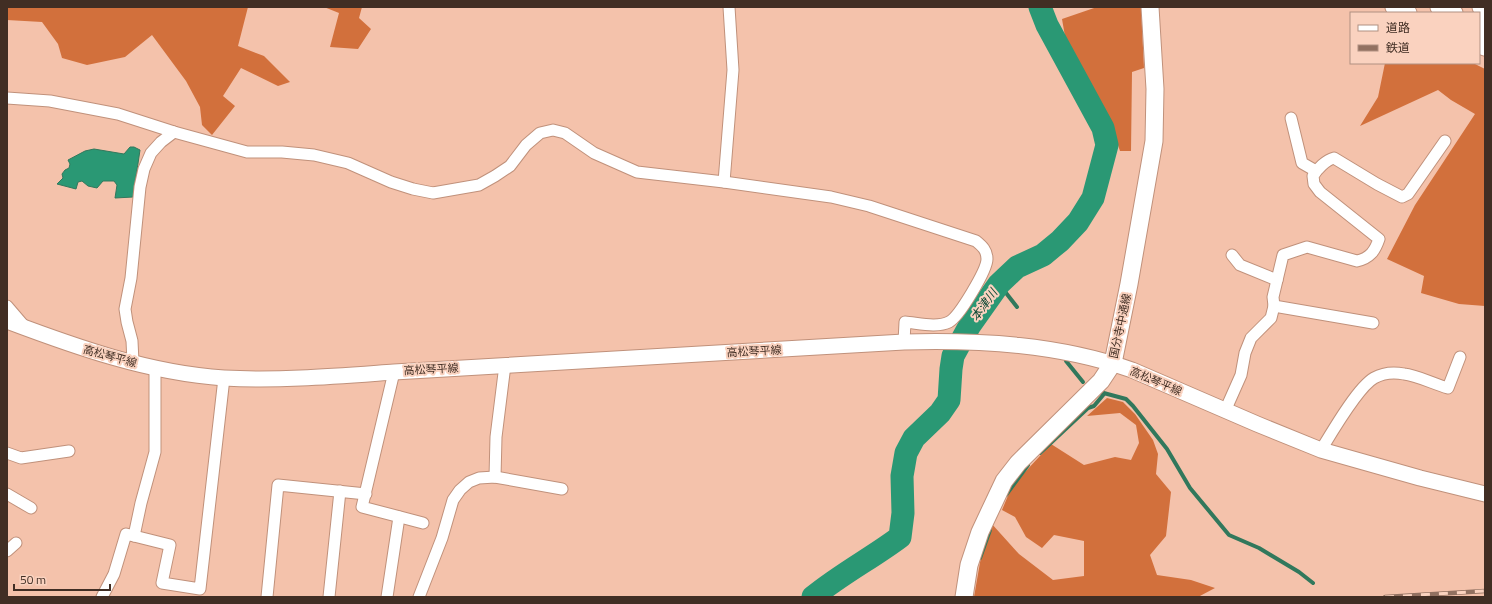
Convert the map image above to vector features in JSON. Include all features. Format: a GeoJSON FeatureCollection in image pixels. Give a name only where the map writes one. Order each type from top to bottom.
{"type":"FeatureCollection","features":[{"type":"Feature","properties":{"kind":"highway"},"geometry":{"type":"LineString","coordinates":[[1395,7],[1405,12]]}},
{"type":"Feature","properties":{"kind":"highway"},"geometry":{"type":"LineString","coordinates":[[1440,7],[1451,12]]}},
{"type":"Feature","properties":{"kind":"main road","name":"国分寺中通線"},"geometry":{"type":"LineString","coordinates":[[964,597],[970,565],[980,532],[1004,481],[1018,463],[1101,381],[1113,363],[1129,284],[1154,141],[1155,89],[1150,7]]}},
{"type":"Feature","properties":{"kind":"main road","name":"高松琴平線"},"geometry":{"type":"LineString","coordinates":[[7,321],[69,344],[133,362],[156,368],[224,378],[268,379],[323,377],[904,342],[977,341],[1033,346],[1113,363],[1321,450],[1420,478],[1485,494]]}},
{"type":"Feature","properties":{"kind":"street"},"geometry":{"type":"LineString","coordinates":[[724,182],[733,70],[729,7]]}},
{"type":"Feature","properties":{"kind":"street"},"geometry":{"type":"LineString","coordinates":[[7,98],[50,101],[118,114],[174,132],[247,152],[282,152],[314,155],[348,163],[391,182],[433,194],[479,184],[495,176],[510,166],[526,145],[540,133],[553,130],[565,133],[594,153],[637,172],[724,182],[831,197],[869,206],[976,241],[984,248],[987,259],[985,270],[957,316],[949,322],[940,324],[905,322],[904,342]]}},
{"type":"Feature","properties":{"kind":"street"},"geometry":{"type":"LineString","coordinates":[[1291,118],[1302,163],[1316,171]]}},
{"type":"Feature","properties":{"kind":"street"},"geometry":{"type":"LineString","coordinates":[[133,362],[132,341],[125,309],[131,278],[140,187],[144,169],[150,153],[174,132]]}},
{"type":"Feature","properties":{"kind":"street"},"geometry":{"type":"LineString","coordinates":[[1225,411],[1241,376],[1245,353],[1251,338],[1271,318],[1274,306],[1273,297],[1283,255],[1307,246],[1357,261],[1364,259],[1374,251],[1379,239],[1320,192],[1314,184],[1313,176],[1316,171],[1330,159],[1334,158],[1402,197],[1408,194],[1445,140]]}},
{"type":"Feature","properties":{"kind":"street"},"geometry":{"type":"LineString","coordinates":[[1232,255],[1240,264],[1277,280]]}},
{"type":"Feature","properties":{"kind":"street"},"geometry":{"type":"LineString","coordinates":[[7,306],[27,329]]}},
{"type":"Feature","properties":{"kind":"street"},"geometry":{"type":"LineString","coordinates":[[1274,306],[1373,323]]}},
{"type":"Feature","properties":{"kind":"street"},"geometry":{"type":"LineString","coordinates":[[1321,450],[1362,389],[1373,378],[1385,373],[1405,374],[1448,388],[1460,357]]}},
{"type":"Feature","properties":{"kind":"street"},"geometry":{"type":"LineString","coordinates":[[495,477],[496,437],[504,365]]}},
{"type":"Feature","properties":{"kind":"street"},"geometry":{"type":"LineString","coordinates":[[134,536],[141,503],[155,452],[156,368]]}},
{"type":"Feature","properties":{"kind":"street"},"geometry":{"type":"LineString","coordinates":[[394,372],[362,507],[423,522]]}},
{"type":"Feature","properties":{"kind":"street"},"geometry":{"type":"LineString","coordinates":[[102,597],[114,574],[126,534],[170,545],[162,583],[200,589],[224,378]]}},
{"type":"Feature","properties":{"kind":"street"},"geometry":{"type":"LineString","coordinates":[[7,453],[21,458],[69,451]]}},
{"type":"Feature","properties":{"kind":"street"},"geometry":{"type":"LineString","coordinates":[[419,597],[442,538],[453,500],[460,490],[469,482],[479,478],[495,477],[562,488]]}},
{"type":"Feature","properties":{"kind":"street"},"geometry":{"type":"LineString","coordinates":[[267,597],[278,485],[366,494]]}},
{"type":"Feature","properties":{"kind":"street"},"geometry":{"type":"LineString","coordinates":[[329,597],[340,491]]}},
{"type":"Feature","properties":{"kind":"street"},"geometry":{"type":"LineString","coordinates":[[7,494],[31,508]]}},
{"type":"Feature","properties":{"kind":"street"},"geometry":{"type":"LineString","coordinates":[[387,597],[399,517]]}},
{"type":"Feature","properties":{"kind":"street"},"geometry":{"type":"LineString","coordinates":[[7,551],[16,543]]}},
{"type":"Feature","properties":{"kind":"shaded area"},"geometry":{"type":"Polygon","coordinates":[[[7,7],[248,7],[238,46],[264,56],[290,82],[278,86],[241,68],[223,96],[235,106],[212,135],[202,125],[200,107],[186,81],[152,35],[125,57],[87,65],[62,58],[58,44],[42,22],[7,20],[7,7]]]}},
{"type":"Feature","properties":{"kind":"shaded area"},"geometry":{"type":"Polygon","coordinates":[[[324,7],[362,7],[359,18],[371,29],[358,49],[330,47],[339,13],[324,7]]]}},
{"type":"Feature","properties":{"kind":"shaded area"},"geometry":{"type":"Polygon","coordinates":[[[1097,7],[1141,7],[1144,68],[1132,72],[1131,151],[1120,151],[1110,121],[1067,48],[1062,19],[1097,7]]]}},
{"type":"Feature","properties":{"kind":"shaded area"},"geometry":{"type":"Polygon","coordinates":[[[1385,64],[1475,64],[1485,69],[1485,306],[1459,304],[1421,293],[1424,276],[1387,259],[1415,205],[1475,114],[1451,100],[1438,90],[1360,126],[1378,97],[1385,64]]]}},
{"type":"Feature","properties":{"kind":"shaded area"},"geometry":{"type":"Polygon","coordinates":[[[130,147],[140,150],[133,197],[115,198],[117,185],[114,181],[103,181],[97,188],[88,186],[82,181],[78,182],[76,189],[57,184],[63,178],[62,174],[65,170],[69,168],[70,164],[68,160],[85,151],[94,149],[124,154],[130,147]]]}},
{"type":"Feature","properties":{"kind":"shaded area"},"geometry":{"type":"Polygon","coordinates":[[[1107,398],[1123,402],[1135,414],[1153,440],[1158,454],[1156,474],[1171,492],[1166,536],[1150,555],[1157,575],[1191,580],[1215,588],[1198,597],[974,597],[982,551],[991,523],[1019,554],[1053,580],[1084,576],[1084,541],[1054,535],[1042,548],[1026,537],[1015,517],[1002,510],[1012,486],[1051,444],[1084,465],[1115,457],[1131,460],[1139,443],[1136,425],[1120,413],[1087,416],[1107,398]]]}},
{"type":"Feature","properties":{"kind":"waterway","name":"本津川"},"geometry":{"type":"LineString","coordinates":[[813,597],[834,581],[900,537],[903,513],[902,476],[906,453],[914,438],[940,413],[949,400],[953,356],[970,325],[999,284],[1017,267],[1043,255],[1060,241],[1078,222],[1093,198],[1107,145],[1103,128],[1047,25],[1040,7]]}},
{"type":"Feature","properties":{"kind":"waterway"},"geometry":{"type":"LineString","coordinates":[[999,284],[1017,307]]}},
{"type":"Feature","properties":{"kind":"waterway"},"geometry":{"type":"LineString","coordinates":[[1066,361],[1083,382]]}},
{"type":"Feature","properties":{"kind":"waterway"},"geometry":{"type":"LineString","coordinates":[[1100,392],[1126,399],[1133,406],[1167,449],[1190,488],[1229,535],[1259,548],[1299,572],[1313,583]]}},
{"type":"Feature","properties":{"kind":"waterway"},"geometry":{"type":"LineString","coordinates":[[1040,453],[1088,408],[1094,406],[1104,394]]}},
{"type":"Feature","properties":{"kind":"waterway"},"geometry":{"type":"LineString","coordinates":[[1006,495],[1028,465]]}},
{"type":"Feature","properties":{"kind":"waterway"},"geometry":{"type":"LineString","coordinates":[[980,558],[990,530]]}},
{"type":"Feature","properties":{"kind":"railway"},"geometry":{"type":"LineString","coordinates":[[1385,597],[1485,591]]}}]}
